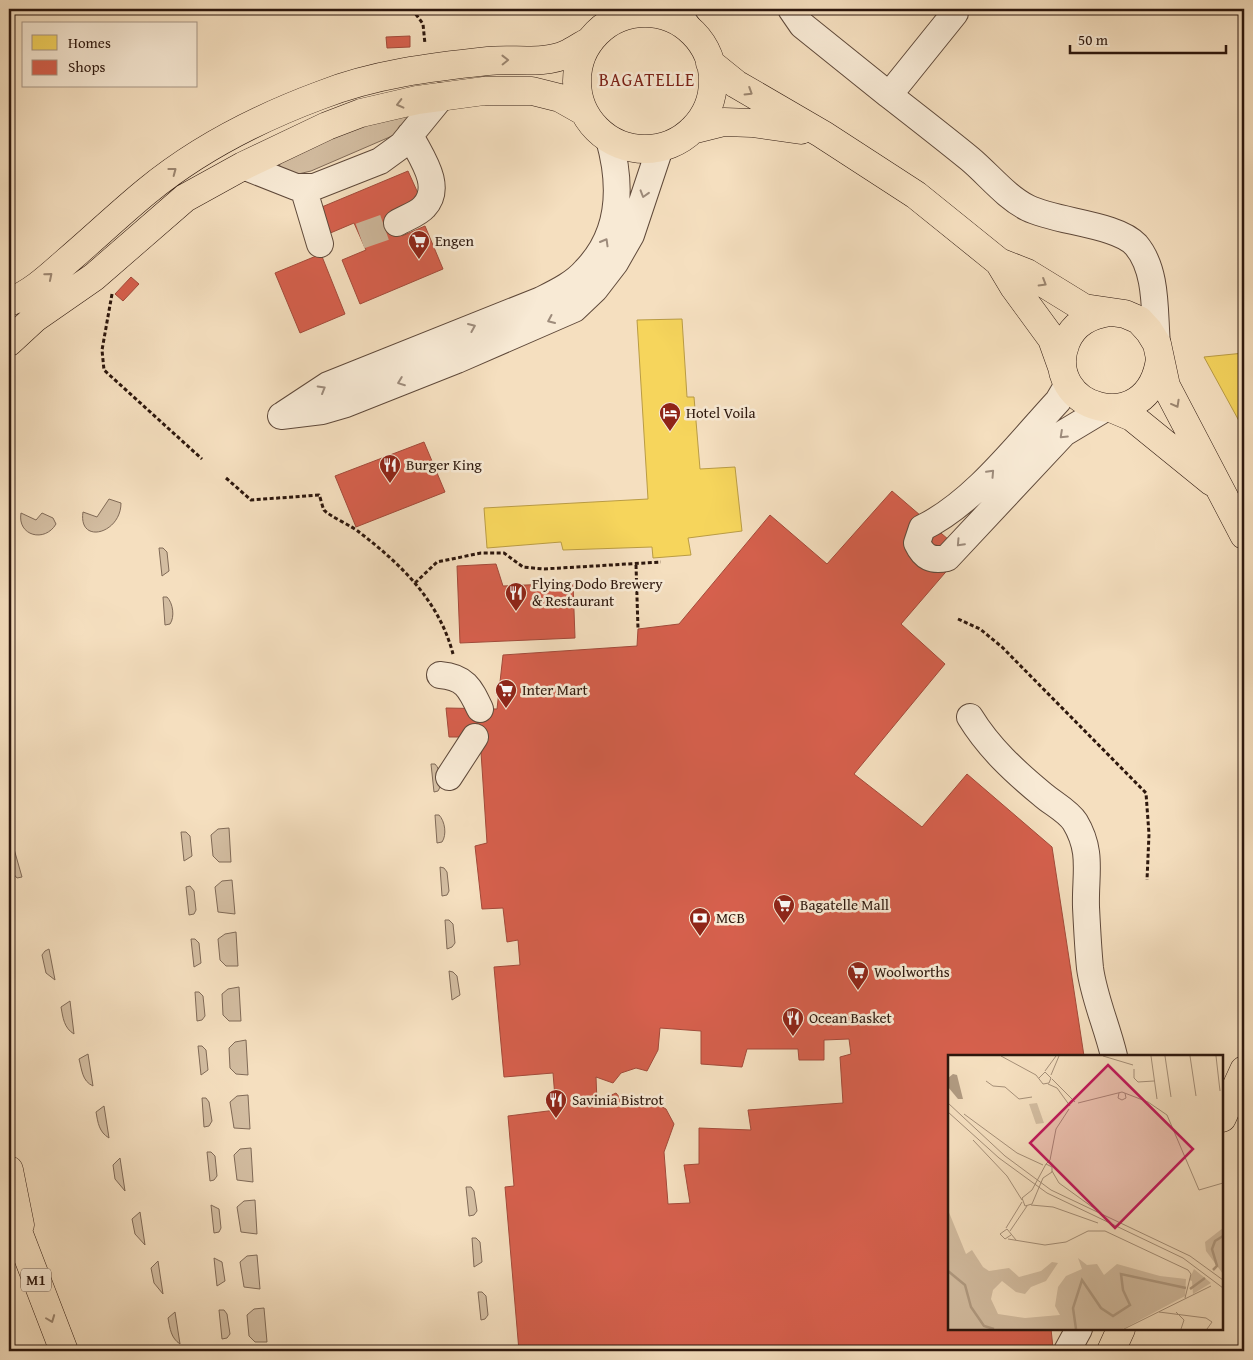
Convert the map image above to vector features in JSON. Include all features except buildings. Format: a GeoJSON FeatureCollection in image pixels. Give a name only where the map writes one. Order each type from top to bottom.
{"type":"FeatureCollection","features":[{"type":"Feature","properties":{"kind":"main road"},"geometry":{"type":"LineString","coordinates":[[620,14],[655,14],[674,20],[685,19],[703,45],[710,63],[713,83],[710,100],[703,117],[692,130],[678,141],[660,148],[634,148],[609,139],[594,127],[583,111],[578,93],[577,74],[581,56],[590,41],[602,28],[620,14]]}},
{"type":"Feature","properties":{"kind":"main road"},"geometry":{"type":"LineString","coordinates":[[9,302],[22,297],[48,278],[148,190],[188,160],[233,134],[271,116],[341,88],[423,69],[490,61],[536,60],[565,55],[590,41]]}},
{"type":"Feature","properties":{"kind":"main road"},"geometry":{"type":"LineString","coordinates":[[710,63],[736,84],[822,134],[916,194],[999,262],[1052,339],[1065,376],[1077,396],[1090,404],[1132,416],[1221,490]]}},
{"type":"Feature","properties":{"kind":"main road"},"geometry":{"type":"LineString","coordinates":[[9,342],[35,318],[94,277],[185,198],[294,141],[361,114],[417,100],[484,91],[532,91],[560,98],[583,111]]}},
{"type":"Feature","properties":{"kind":"main road"},"geometry":{"type":"LineString","coordinates":[[692,130],[724,122],[752,123],[822,134]]}},
{"type":"Feature","properties":{"kind":"main road"},"geometry":{"type":"LineString","coordinates":[[999,262],[1026,273],[1084,308],[1118,313],[1139,320],[1150,331],[1158,352],[1166,386],[1244,535]]}},
{"type":"Feature","properties":{"kind":"main road"},"geometry":{"type":"LineString","coordinates":[[1065,376],[1063,350],[1069,335],[1080,322],[1094,314],[1118,313]]}},
{"type":"Feature","properties":{"kind":"main road"},"geometry":{"type":"LineString","coordinates":[[1108,409],[1128,406],[1141,399],[1151,388],[1158,374],[1158,352]]}},
{"type":"Feature","properties":{"kind":"main road"},"geometry":{"type":"LineString","coordinates":[[1223,1116],[1244,1070]]}},
{"type":"Feature","properties":{"kind":"main road"},"geometry":{"type":"LineString","coordinates":[[9,1170],[25,1252]]}},
{"type":"Feature","properties":{"kind":"main road","name":"M1"},"geometry":{"type":"LineString","coordinates":[[9,1208],[64,1351]]}},
{"type":"Feature","properties":{"kind":"main road"},"geometry":{"type":"LineString","coordinates":[[1111,1351],[1121,1330]]}},
{"type":"Feature","properties":{"kind":"lane"},"geometry":{"type":"LineString","coordinates":[[791,9],[802,25],[971,160],[1017,201],[1048,216],[1111,231],[1135,244],[1145,260],[1152,279],[1158,352]]}},
{"type":"Feature","properties":{"kind":"lane"},"geometry":{"type":"LineString","coordinates":[[889,95],[955,13],[949,9]]}},
{"type":"Feature","properties":{"kind":"lane"},"geometry":{"type":"LineString","coordinates":[[243,166],[296,187],[314,187],[380,161],[402,145],[442,96]]}},
{"type":"Feature","properties":{"kind":"lane"},"geometry":{"type":"LineString","coordinates":[[397,223],[424,208],[433,192],[432,179],[410,135]]}},
{"type":"Feature","properties":{"kind":"lane"},"geometry":{"type":"LineString","coordinates":[[609,139],[615,161],[617,181],[614,225],[587,270],[567,286],[541,300],[328,385],[282,416],[322,411],[346,404],[456,360],[574,309],[595,289],[615,264],[631,235],[660,148]]}},
{"type":"Feature","properties":{"kind":"lane"},"geometry":{"type":"LineString","coordinates":[[303,187],[320,244]]}},
{"type":"Feature","properties":{"kind":"lane"},"geometry":{"type":"LineString","coordinates":[[1118,313],[1152,279]]}},
{"type":"Feature","properties":{"kind":"lane"},"geometry":{"type":"LineString","coordinates":[[1065,376],[1058,401],[971,494],[940,519],[922,528],[918,544],[921,552],[928,558],[937,560],[947,558],[1064,433],[1108,409]]}},
{"type":"Feature","properties":{"kind":"lane"},"geometry":{"type":"LineString","coordinates":[[440,675],[453,676],[475,698]]}},
{"type":"Feature","properties":{"kind":"lane"},"geometry":{"type":"LineString","coordinates":[[970,717],[982,737],[1002,759],[1073,819],[1082,835],[1088,858],[1086,906],[1090,968],[1095,996],[1108,1030],[1114,1055]]}},
{"type":"Feature","properties":{"kind":"lane"},"geometry":{"type":"LineString","coordinates":[[450,777],[475,737]]}},
{"type":"Feature","properties":{"kind":"lane"},"geometry":{"type":"LineString","coordinates":[[1067,1351],[1078,1330]]}},
{"type":"Feature","properties":{"kind":"path"},"geometry":{"type":"LineString","coordinates":[[412,9],[422,24]]}},
{"type":"Feature","properties":{"kind":"path"},"geometry":{"type":"LineString","coordinates":[[111,295],[102,350],[104,370],[202,458]]}},
{"type":"Feature","properties":{"kind":"path"},"geometry":{"type":"LineString","coordinates":[[226,478],[251,500],[319,495],[324,510],[361,533],[415,583],[442,619],[453,655],[467,672],[475,698]]}},
{"type":"Feature","properties":{"kind":"path"},"geometry":{"type":"LineString","coordinates":[[415,583],[437,562],[481,554],[504,553],[523,567],[544,569],[636,565],[661,562]]}},
{"type":"Feature","properties":{"kind":"path"},"geometry":{"type":"LineString","coordinates":[[636,565],[638,629]]}},
{"type":"Feature","properties":{"kind":"path"},"geometry":{"type":"LineString","coordinates":[[958,619],[980,630],[1002,647],[1146,793],[1149,834],[1147,880]]}},
{"type":"Feature","properties":{"kind":"shaded area"},"geometry":{"type":"Polygon","coordinates":[[[421,109],[399,133],[311,171],[294,175],[279,168],[281,160],[357,127],[421,109]]]}},
{"type":"Feature","properties":{"kind":"shaded area"},"geometry":{"type":"Polygon","coordinates":[[[109,499],[121,503],[119,514],[114,522],[100,532],[93,532],[87,529],[83,522],[83,512],[97,517],[109,499]]]}},
{"type":"Feature","properties":{"kind":"shaded area"},"geometry":{"type":"Polygon","coordinates":[[[21,513],[36,520],[42,513],[53,518],[56,524],[45,534],[33,534],[27,532],[23,527],[21,513]]]}},
{"type":"Feature","properties":{"kind":"shaded area"},"geometry":{"type":"Polygon","coordinates":[[[159,548],[163,548],[167,552],[169,571],[162,576],[159,548]]]}},
{"type":"Feature","properties":{"kind":"shaded area"},"geometry":{"type":"Polygon","coordinates":[[[163,597],[167,597],[173,610],[172,621],[170,624],[165,625],[163,597]]]}},
{"type":"Feature","properties":{"kind":"shaded area"},"geometry":{"type":"Polygon","coordinates":[[[431,764],[435,764],[441,777],[440,788],[434,792],[431,764]]]}},
{"type":"Feature","properties":{"kind":"shaded area"},"geometry":{"type":"Polygon","coordinates":[[[435,815],[439,815],[445,828],[444,839],[442,842],[437,843],[435,815]]]}},
{"type":"Feature","properties":{"kind":"shaded area"},"geometry":{"type":"Polygon","coordinates":[[[229,828],[231,862],[219,862],[213,856],[211,835],[218,829],[229,828]]]}},
{"type":"Feature","properties":{"kind":"shaded area"},"geometry":{"type":"Polygon","coordinates":[[[181,832],[186,832],[190,836],[192,856],[184,861],[181,832]]]}},
{"type":"Feature","properties":{"kind":"shaded area"},"geometry":{"type":"Polygon","coordinates":[[[14,849],[22,877],[17,878],[9,862],[10,851],[14,849]]]}},
{"type":"Feature","properties":{"kind":"shaded area"},"geometry":{"type":"Polygon","coordinates":[[[440,867],[444,868],[447,872],[449,891],[447,895],[442,896],[440,867]]]}},
{"type":"Feature","properties":{"kind":"shaded area"},"geometry":{"type":"Polygon","coordinates":[[[232,880],[235,914],[218,912],[215,887],[222,881],[232,880]]]}},
{"type":"Feature","properties":{"kind":"shaded area"},"geometry":{"type":"Polygon","coordinates":[[[190,886],[194,891],[196,910],[194,914],[189,915],[186,887],[190,886]]]}},
{"type":"Feature","properties":{"kind":"shaded area"},"geometry":{"type":"Polygon","coordinates":[[[445,920],[449,920],[453,924],[455,943],[447,949],[445,920]]]}},
{"type":"Feature","properties":{"kind":"shaded area"},"geometry":{"type":"Polygon","coordinates":[[[236,932],[238,966],[226,966],[220,960],[218,939],[225,934],[236,932]]]}},
{"type":"Feature","properties":{"kind":"shaded area"},"geometry":{"type":"Polygon","coordinates":[[[191,939],[195,939],[199,943],[201,963],[194,967],[191,939]]]}},
{"type":"Feature","properties":{"kind":"shaded area"},"geometry":{"type":"Polygon","coordinates":[[[49,949],[55,980],[46,973],[42,955],[49,949]]]}},
{"type":"Feature","properties":{"kind":"shaded area"},"geometry":{"type":"Polygon","coordinates":[[[449,971],[457,976],[460,995],[452,1000],[449,971]]]}},
{"type":"Feature","properties":{"kind":"shaded area"},"geometry":{"type":"Polygon","coordinates":[[[239,987],[241,1021],[229,1021],[223,1015],[222,994],[228,989],[239,987]]]}},
{"type":"Feature","properties":{"kind":"shaded area"},"geometry":{"type":"Polygon","coordinates":[[[195,992],[199,992],[203,996],[205,1016],[202,1020],[197,1021],[195,992]]]}},
{"type":"Feature","properties":{"kind":"shaded area"},"geometry":{"type":"Polygon","coordinates":[[[70,1001],[74,1034],[66,1026],[61,1007],[70,1001]]]}},
{"type":"Feature","properties":{"kind":"shaded area"},"geometry":{"type":"Polygon","coordinates":[[[246,1040],[248,1075],[236,1074],[230,1068],[229,1048],[235,1042],[246,1040]]]}},
{"type":"Feature","properties":{"kind":"shaded area"},"geometry":{"type":"Polygon","coordinates":[[[198,1046],[202,1046],[206,1050],[208,1070],[201,1075],[198,1046]]]}},
{"type":"Feature","properties":{"kind":"shaded area"},"geometry":{"type":"Polygon","coordinates":[[[88,1054],[93,1086],[85,1078],[79,1059],[88,1054]]]}},
{"type":"Feature","properties":{"kind":"shaded area"},"geometry":{"type":"Polygon","coordinates":[[[248,1095],[250,1129],[234,1128],[230,1102],[237,1096],[248,1095]]]}},
{"type":"Feature","properties":{"kind":"shaded area"},"geometry":{"type":"Polygon","coordinates":[[[202,1098],[206,1098],[209,1102],[212,1121],[209,1126],[204,1127],[202,1098]]]}},
{"type":"Feature","properties":{"kind":"shaded area"},"geometry":{"type":"Polygon","coordinates":[[[104,1106],[109,1138],[101,1130],[96,1112],[104,1106]]]}},
{"type":"Feature","properties":{"kind":"shaded area"},"geometry":{"type":"Polygon","coordinates":[[[251,1148],[253,1182],[237,1180],[234,1155],[240,1149],[251,1148]]]}},
{"type":"Feature","properties":{"kind":"shaded area"},"geometry":{"type":"Polygon","coordinates":[[[207,1152],[211,1152],[215,1156],[217,1176],[214,1180],[210,1181],[207,1152]]]}},
{"type":"Feature","properties":{"kind":"shaded area"},"geometry":{"type":"Polygon","coordinates":[[[120,1158],[125,1191],[115,1179],[113,1165],[120,1158]]]}},
{"type":"Feature","properties":{"kind":"shaded area"},"geometry":{"type":"Polygon","coordinates":[[[466,1187],[471,1187],[474,1191],[477,1211],[474,1215],[469,1216],[466,1187]]]}},
{"type":"Feature","properties":{"kind":"shaded area"},"geometry":{"type":"Polygon","coordinates":[[[255,1200],[257,1234],[241,1232],[237,1207],[244,1201],[255,1200]]]}},
{"type":"Feature","properties":{"kind":"shaded area"},"geometry":{"type":"Polygon","coordinates":[[[211,1205],[219,1209],[221,1228],[219,1232],[214,1233],[211,1205]]]}},
{"type":"Feature","properties":{"kind":"shaded area"},"geometry":{"type":"Polygon","coordinates":[[[140,1212],[145,1245],[135,1234],[132,1219],[140,1212]]]}},
{"type":"Feature","properties":{"kind":"shaded area"},"geometry":{"type":"Polygon","coordinates":[[[472,1238],[476,1238],[480,1242],[482,1262],[474,1267],[472,1238]]]}},
{"type":"Feature","properties":{"kind":"shaded area"},"geometry":{"type":"Polygon","coordinates":[[[257,1255],[260,1289],[244,1287],[240,1262],[247,1256],[257,1255]]]}},
{"type":"Feature","properties":{"kind":"shaded area"},"geometry":{"type":"Polygon","coordinates":[[[214,1258],[222,1262],[225,1281],[217,1286],[214,1258]]]}},
{"type":"Feature","properties":{"kind":"shaded area"},"geometry":{"type":"Polygon","coordinates":[[[158,1261],[163,1294],[154,1283],[151,1268],[158,1261]]]}},
{"type":"Feature","properties":{"kind":"shaded area"},"geometry":{"type":"Polygon","coordinates":[[[478,1292],[482,1292],[486,1296],[488,1315],[485,1319],[481,1320],[478,1292]]]}},
{"type":"Feature","properties":{"kind":"shaded area"},"geometry":{"type":"Polygon","coordinates":[[[264,1308],[267,1342],[255,1342],[249,1336],[247,1315],[254,1309],[264,1308]]]}},
{"type":"Feature","properties":{"kind":"shaded area"},"geometry":{"type":"Polygon","coordinates":[[[219,1310],[224,1310],[227,1314],[230,1334],[227,1338],[222,1339],[219,1310]]]}},
{"type":"Feature","properties":{"kind":"shaded area"},"geometry":{"type":"Polygon","coordinates":[[[175,1312],[180,1344],[173,1336],[168,1318],[175,1312]]]}},
{"type":"Feature","properties":{"kind":"tunnel"},"geometry":{"type":"LineString","coordinates":[[360,236],[397,223]]}},
{"type":"Feature","properties":{"kind":"place","name":"Engen"},"geometry":{"type":"Point","coordinates":[419,260]}},
{"type":"Feature","properties":{"kind":"place","name":"Hotel Voila"},"geometry":{"type":"Point","coordinates":[670,432]}},
{"type":"Feature","properties":{"kind":"place","name":"Burger King"},"geometry":{"type":"Point","coordinates":[390,484]}},
{"type":"Feature","properties":{"kind":"place","name":"Flying Dodo Brewery & Restaurant"},"geometry":{"type":"Point","coordinates":[516,612]}},
{"type":"Feature","properties":{"kind":"place","name":"Inter Mart"},"geometry":{"type":"Point","coordinates":[506,709]}},
{"type":"Feature","properties":{"kind":"place","name":"Bagatelle Mall"},"geometry":{"type":"Point","coordinates":[784,924]}},
{"type":"Feature","properties":{"kind":"place","name":"MCB"},"geometry":{"type":"Point","coordinates":[700,937]}},
{"type":"Feature","properties":{"kind":"place","name":"Woolworths"},"geometry":{"type":"Point","coordinates":[858,991]}},
{"type":"Feature","properties":{"kind":"place","name":"Ocean Basket"},"geometry":{"type":"Point","coordinates":[793,1037]}},
{"type":"Feature","properties":{"kind":"place","name":"Savinia Bistrot"},"geometry":{"type":"Point","coordinates":[556,1119]}},
{"type":"Feature","properties":{"kind":"district","name":"BAGATELLE"},"geometry":{"type":"Point","coordinates":[647,80]}}]}
